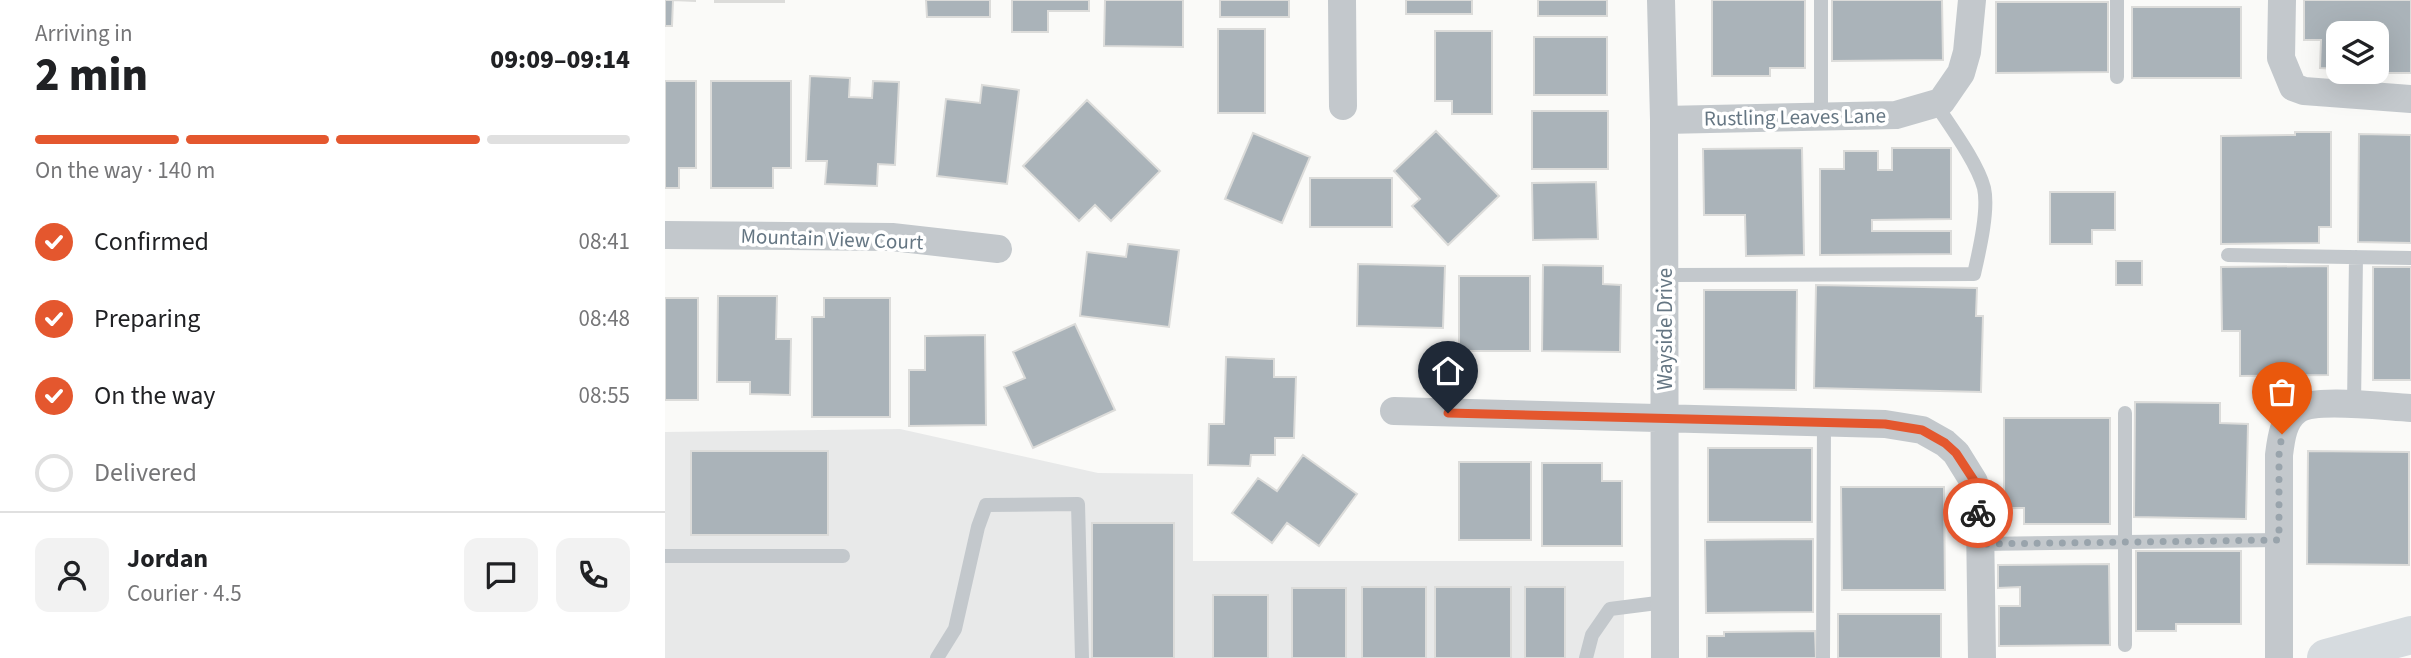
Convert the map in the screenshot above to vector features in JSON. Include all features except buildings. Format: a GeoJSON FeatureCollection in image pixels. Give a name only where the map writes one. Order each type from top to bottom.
{"type":"FeatureCollection","features":[{"type":"Feature","properties":{"kind":"main road"},"geometry":{"type":"LineString","coordinates":[[2326,658],[2411,635]]}},
{"type":"Feature","properties":{"kind":"street"},"geometry":{"type":"LineString","coordinates":[[1342,0],[1343,106]]}},
{"type":"Feature","properties":{"kind":"street","name":"Wayside Drive"},"geometry":{"type":"LineString","coordinates":[[1661,0],[1665,275],[1665,658]]}},
{"type":"Feature","properties":{"kind":"street"},"geometry":{"type":"LineString","coordinates":[[1935,103],[1946,96],[1961,73],[1967,52],[1972,0]]}},
{"type":"Feature","properties":{"kind":"street"},"geometry":{"type":"LineString","coordinates":[[2282,0],[2281,58],[2293,87],[2304,91],[2411,99]]}},
{"type":"Feature","properties":{"kind":"street","name":"Rustling Leaves Lane"},"geometry":{"type":"LineString","coordinates":[[1664,120],[1896,115],[1935,103]]}},
{"type":"Feature","properties":{"kind":"street","name":"Mountain View Court"},"geometry":{"type":"LineString","coordinates":[[665,235],[892,237],[998,249]]}},
{"type":"Feature","properties":{"kind":"street"},"geometry":{"type":"LineString","coordinates":[[2279,658],[2279,455],[2282,434],[2289,419],[2298,410],[2314,403],[2411,408]]}},
{"type":"Feature","properties":{"kind":"street"},"geometry":{"type":"LineString","coordinates":[[1394,411],[1885,424],[1922,430],[1945,443],[1956,453],[1975,482],[1980,544],[1982,658]]}},
{"type":"Feature","properties":{"kind":"lane"},"geometry":{"type":"LineString","coordinates":[[1821,0],[1821,117]]}},
{"type":"Feature","properties":{"kind":"lane"},"geometry":{"type":"LineString","coordinates":[[2117,0],[2117,77]]}},
{"type":"Feature","properties":{"kind":"lane"},"geometry":{"type":"LineString","coordinates":[[1665,275],[1974,274],[1983,236],[1984,189],[1962,145],[1935,103]]}},
{"type":"Feature","properties":{"kind":"lane"},"geometry":{"type":"LineString","coordinates":[[2228,256],[2411,258]]}},
{"type":"Feature","properties":{"kind":"lane"},"geometry":{"type":"LineString","coordinates":[[2354,405],[2356,257]]}},
{"type":"Feature","properties":{"kind":"lane"},"geometry":{"type":"LineString","coordinates":[[2125,413],[2125,645]]}},
{"type":"Feature","properties":{"kind":"lane"},"geometry":{"type":"LineString","coordinates":[[1822,658],[1824,422]]}},
{"type":"Feature","properties":{"kind":"lane"},"geometry":{"type":"LineString","coordinates":[[937,658],[955,629],[978,527],[986,505],[1078,503],[1082,658]]}},
{"type":"Feature","properties":{"kind":"lane"},"geometry":{"type":"LineString","coordinates":[[1980,544],[2279,540]]}},
{"type":"Feature","properties":{"kind":"lane"},"geometry":{"type":"LineString","coordinates":[[665,556],[843,556]]}},
{"type":"Feature","properties":{"kind":"lane"},"geometry":{"type":"LineString","coordinates":[[1586,658],[1592,635],[1609,609],[1665,602]]}},
{"type":"Feature","properties":{"kind":"shaded area"},"geometry":{"type":"Polygon","coordinates":[[[900,429],[1098,473],[1193,474],[1193,561],[1624,561],[1624,658],[665,658],[665,432],[900,429]]]}},
{"type":"Feature","properties":{"kind":"way so far"},"geometry":{"type":"LineString","coordinates":[[1978,513],[1980,544],[2279,540],[2279,455],[2282,434]]}},
{"type":"Feature","properties":{"kind":"route"},"geometry":{"type":"LineString","coordinates":[[1448,413],[1885,424],[1922,430],[1945,443],[1956,453],[1975,482],[1978,513]]}}]}
